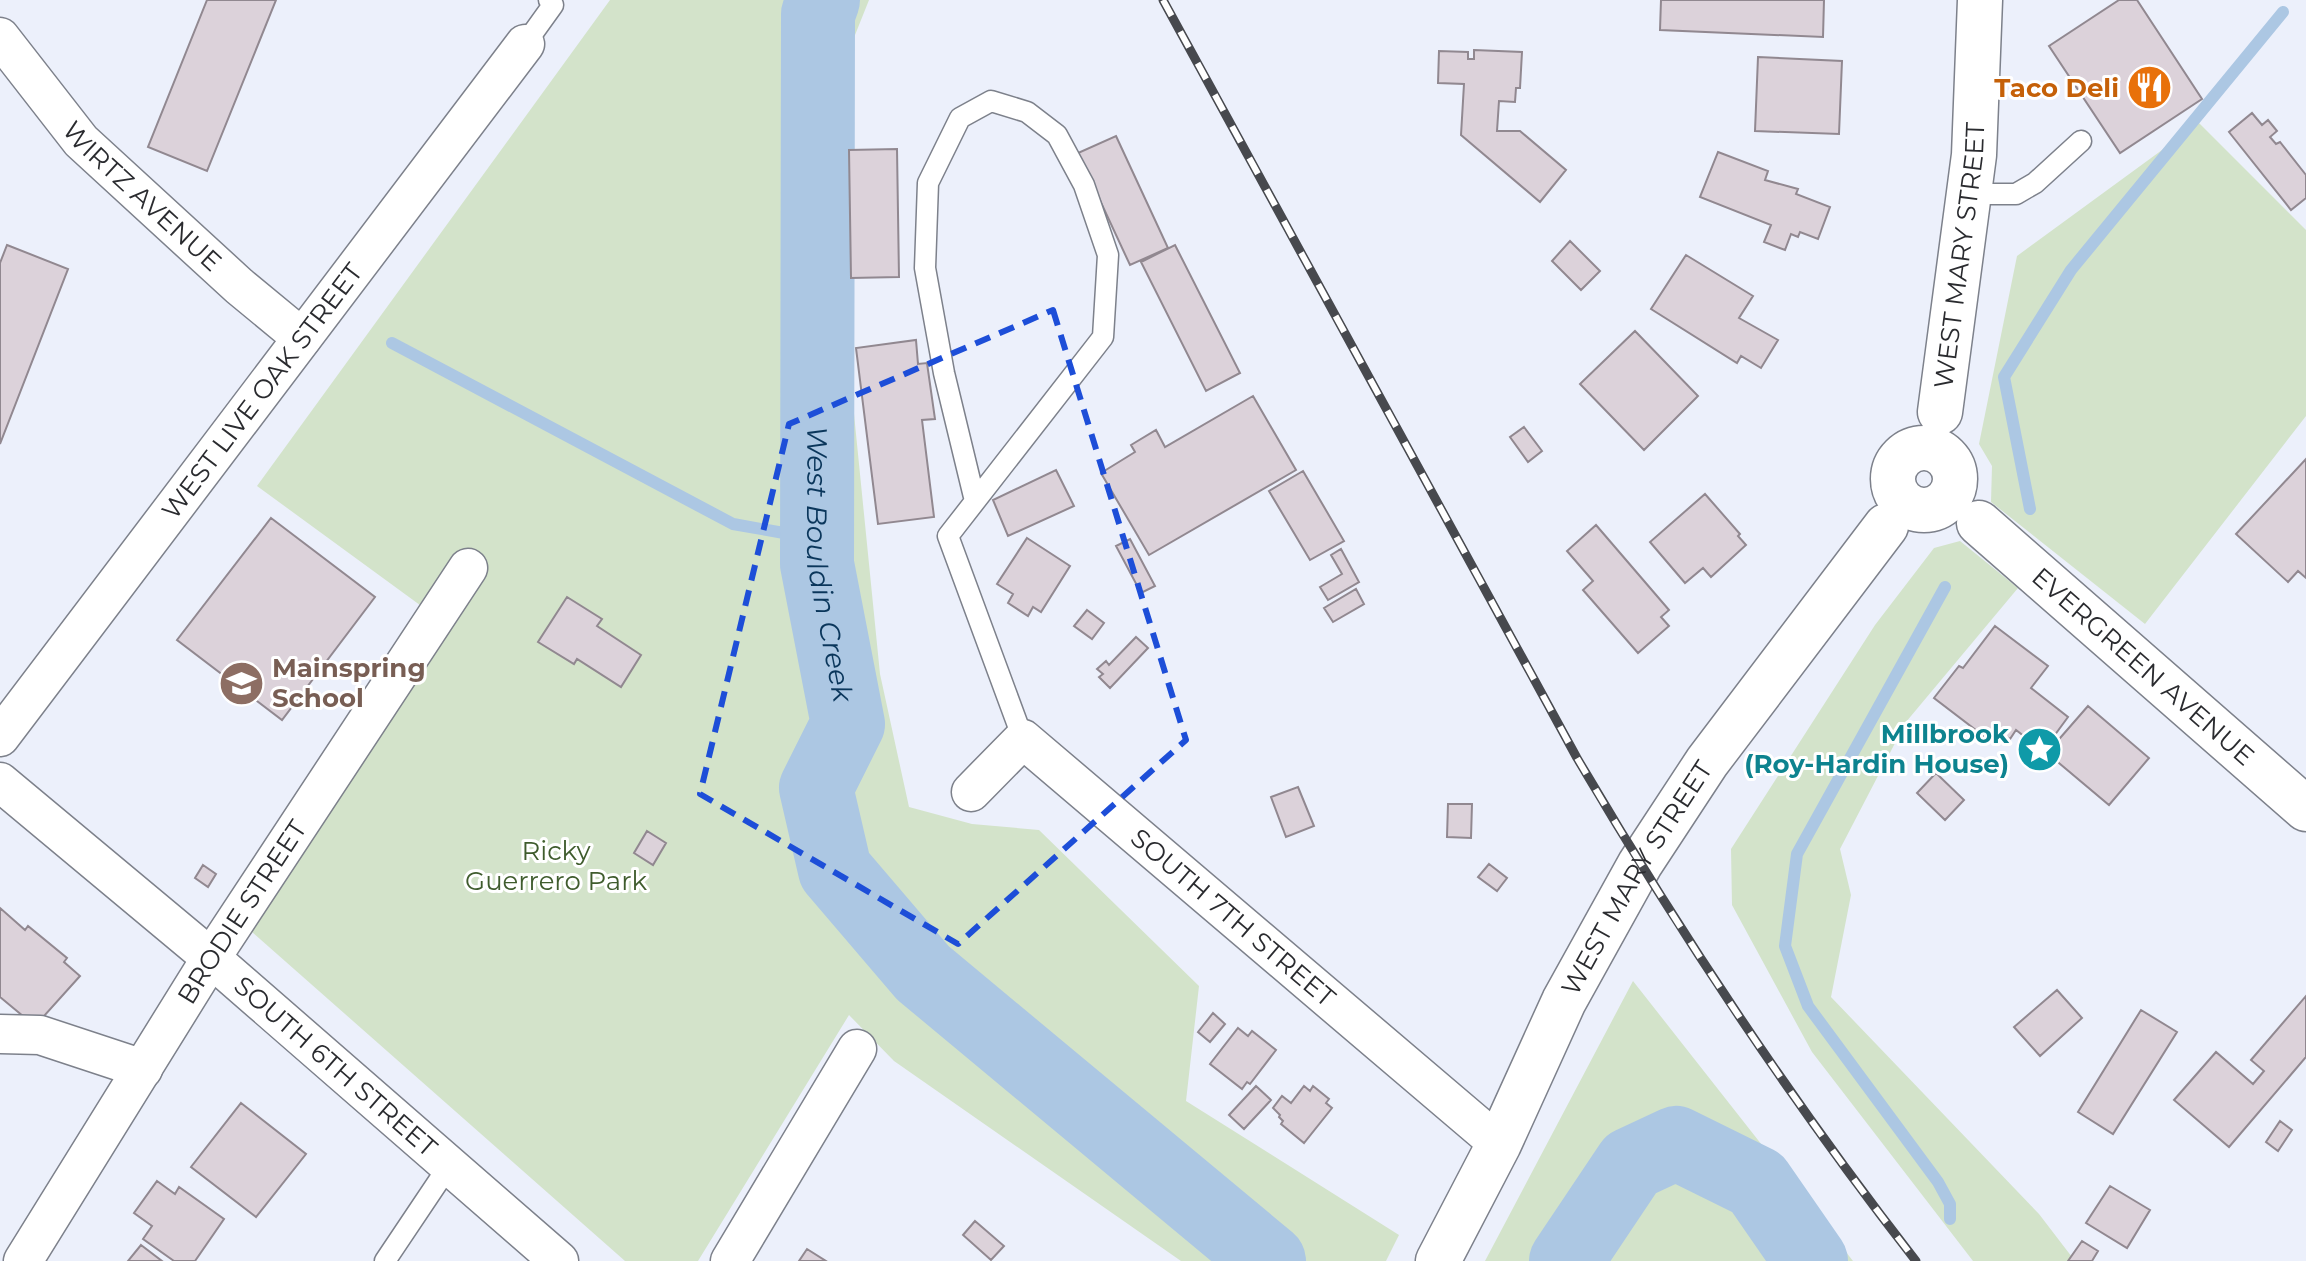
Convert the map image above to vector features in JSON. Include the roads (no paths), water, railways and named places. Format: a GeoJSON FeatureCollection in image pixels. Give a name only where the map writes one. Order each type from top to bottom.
{"type":"FeatureCollection","features":[{"type":"Feature","properties":{"kind":"street","name":"WEST MARY STREET"},"geometry":{"type":"LineString","coordinates":[[1438,1261],[1499,1144],[1564,1001],[1640,864],[1707,762],[1924,479],[1974,155],[1980,0]]}},
{"type":"Feature","properties":{"kind":"street","name":"WIRTZ AVENUE"},"geometry":{"type":"LineString","coordinates":[[0,37],[81,141],[239,286],[302,338]]}},
{"type":"Feature","properties":{"kind":"street","name":"WEST LIVE OAK STREET"},"geometry":{"type":"LineString","coordinates":[[0,737],[525,44]]}},
{"type":"Feature","properties":{"kind":"street","name":"EVERGREEN AVENUE"},"geometry":{"type":"LineString","coordinates":[[1924,479],[1979,523],[2306,809]]}},
{"type":"Feature","properties":{"kind":"street","name":"BRODIE STREET"},"geometry":{"type":"LineString","coordinates":[[23,1261],[211,958],[468,568]]}},
{"type":"Feature","properties":{"kind":"street","name":"SOUTH 7TH STREET"},"geometry":{"type":"LineString","coordinates":[[1023,739],[1499,1144]]}},
{"type":"Feature","properties":{"kind":"street"},"geometry":{"type":"LineString","coordinates":[[971,792],[1023,739]]}},
{"type":"Feature","properties":{"kind":"street","name":"SOUTH 6TH STREET"},"geometry":{"type":"LineString","coordinates":[[0,782],[211,958],[559,1261]]}},
{"type":"Feature","properties":{"kind":"street"},"geometry":{"type":"LineString","coordinates":[[0,1034],[40,1035],[143,1069]]}},
{"type":"Feature","properties":{"kind":"street"},"geometry":{"type":"LineString","coordinates":[[730,1261],[857,1049]]}},
{"type":"Feature","properties":{"kind":"lane"},"geometry":{"type":"LineString","coordinates":[[525,44],[553,5],[549,0]]}},
{"type":"Feature","properties":{"kind":"lane"},"geometry":{"type":"LineString","coordinates":[[975,501],[944,373],[925,268],[928,183],[960,118],[991,101],[1027,112],[1057,135],[1084,185],[1108,255],[1103,337],[948,536],[1023,739]]}},
{"type":"Feature","properties":{"kind":"lane"},"geometry":{"type":"LineString","coordinates":[[1969,194],[2016,194],[2035,183],[2081,141]]}},
{"type":"Feature","properties":{"kind":"lane"},"geometry":{"type":"LineString","coordinates":[[385,1261],[448,1167]]}},
{"type":"Feature","properties":{"kind":"waterway","name":"West Bouldin Creek"},"geometry":{"type":"LineString","coordinates":[[823,0],[818,14],[817,564],[848,724],[816,788],[835,870],[923,973],[1269,1261]]}},
{"type":"Feature","properties":{"kind":"waterway"},"geometry":{"type":"LineString","coordinates":[[2030,509],[2004,377],[2071,270],[2283,12]]}},
{"type":"Feature","properties":{"kind":"waterway"},"geometry":{"type":"LineString","coordinates":[[392,343],[733,524],[818,539]]}},
{"type":"Feature","properties":{"kind":"waterway"},"geometry":{"type":"LineString","coordinates":[[1945,587],[1797,854],[1785,946],[1808,1006],[1938,1182],[1950,1204],[1950,1219]]}},
{"type":"Feature","properties":{"kind":"waterway","name":"West Bouldin Creek"},"geometry":{"type":"LineString","coordinates":[[1566,1261],[1631,1164],[1676,1143],[1757,1183],[1811,1261]]}},
{"type":"Feature","properties":{"kind":"railway"},"geometry":{"type":"LineString","coordinates":[[1163,0],[1577,758],[1738,1015],[1825,1140],[1916,1261]]}},
{"type":"Feature","properties":{"kind":"place","name":"Taco Deli"},"geometry":{"type":"Point","coordinates":[2150,88]}},
{"type":"Feature","properties":{"kind":"place","name":"Mainspring School"},"geometry":{"type":"Point","coordinates":[241,683]}},
{"type":"Feature","properties":{"kind":"place","name":"Millbrook (Roy-Hardin House)"},"geometry":{"type":"Point","coordinates":[2040,749]}},
{"type":"Feature","properties":{"kind":"park label","name":"Ricky Guerrero Park"},"geometry":{"type":"Point","coordinates":[556,866]}}]}
